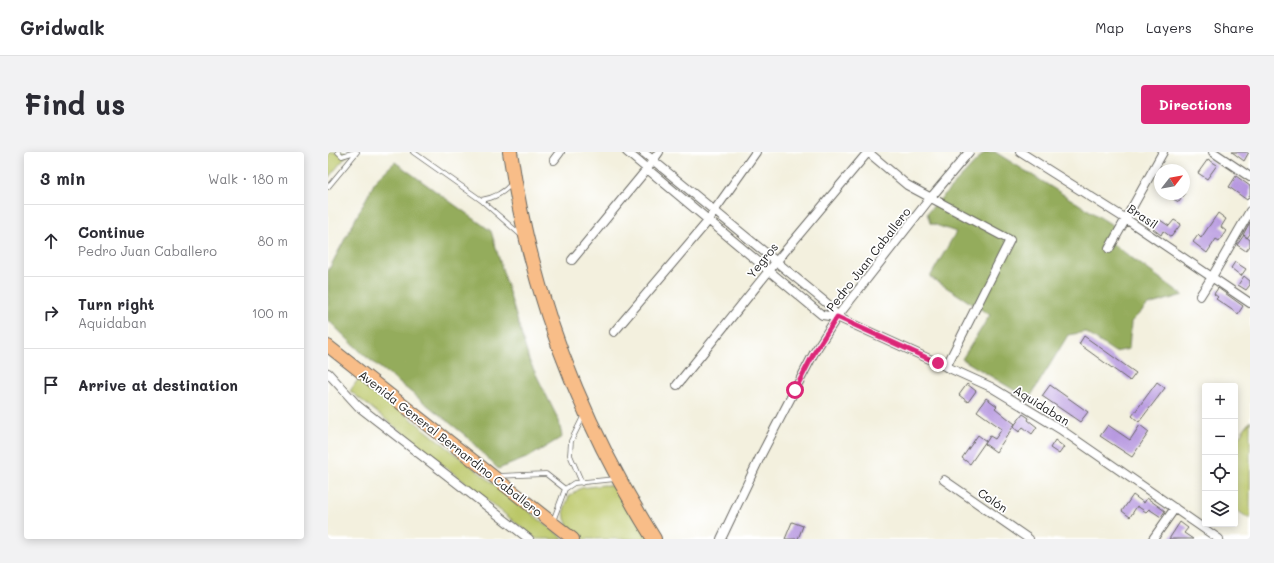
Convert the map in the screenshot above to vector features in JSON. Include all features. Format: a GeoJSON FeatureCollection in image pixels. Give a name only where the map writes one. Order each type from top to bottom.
{"type":"FeatureCollection","features":[{"type":"Feature","properties":{"kind":"highway"},"geometry":{"type":"LineString","coordinates":[[510,152],[527,241],[553,330],[585,413],[618,479],[654,539]]}},
{"type":"Feature","properties":{"kind":"main road","name":"Avenida General Bernardino Caballero"},"geometry":{"type":"LineString","coordinates":[[328,346],[573,539]]}},
{"type":"Feature","properties":{"kind":"street"},"geometry":{"type":"LineString","coordinates":[[554,160],[560,152]]}},
{"type":"Feature","properties":{"kind":"street","name":"Aquidaban"},"geometry":{"type":"LineString","coordinates":[[627,152],[822,315],[837,317],[991,387],[1060,429],[1219,539]]}},
{"type":"Feature","properties":{"kind":"street"},"geometry":{"type":"LineString","coordinates":[[643,152],[829,306],[837,317]]}},
{"type":"Feature","properties":{"kind":"street"},"geometry":{"type":"LineString","coordinates":[[572,260],[647,169],[659,152]]}},
{"type":"Feature","properties":{"kind":"street"},"geometry":{"type":"LineString","coordinates":[[614,332],[709,220],[714,210],[756,152]]}},
{"type":"Feature","properties":{"kind":"street"},"geometry":{"type":"LineString","coordinates":[[868,152],[907,185],[1010,240],[946,367]]}},
{"type":"Feature","properties":{"kind":"street","name":"Yegros"},"geometry":{"type":"LineString","coordinates":[[677,385],[769,270],[868,152]]}},
{"type":"Feature","properties":{"kind":"street","name":"Pedro Juan Caballero"},"geometry":{"type":"LineString","coordinates":[[722,539],[762,455],[814,353],[837,317],[931,197],[969,152]]}},
{"type":"Feature","properties":{"kind":"street","name":"Brasil"},"geometry":{"type":"LineString","coordinates":[[1020,152],[1126,219],[1250,303]]}},
{"type":"Feature","properties":{"kind":"street"},"geometry":{"type":"LineString","coordinates":[[1109,249],[1163,152]]}},
{"type":"Feature","properties":{"kind":"street"},"geometry":{"type":"LineString","coordinates":[[1213,152],[1250,177]]}},
{"type":"Feature","properties":{"kind":"street"},"geometry":{"type":"LineString","coordinates":[[1200,296],[1250,211]]}},
{"type":"Feature","properties":{"kind":"street"},"geometry":{"type":"LineString","coordinates":[[328,372],[358,406],[529,539]]}},
{"type":"Feature","properties":{"kind":"street","name":"Colón"},"geometry":{"type":"LineString","coordinates":[[944,480],[1029,539]]}},
{"type":"Feature","properties":{"kind":"street"},"geometry":{"type":"LineString","coordinates":[[1153,539],[1175,508]]}},
{"type":"Feature","properties":{"kind":"lane"},"geometry":{"type":"LineString","coordinates":[[338,152],[342,156],[356,152]]}},
{"type":"Feature","properties":{"kind":"lane"},"geometry":{"type":"LineString","coordinates":[[328,187],[356,152]]}},
{"type":"Feature","properties":{"kind":"lane"},"geometry":{"type":"LineString","coordinates":[[413,152],[480,200],[527,241]]}},
{"type":"Feature","properties":{"kind":"lane"},"geometry":{"type":"LineString","coordinates":[[480,200],[492,198],[512,184],[513,172]]}},
{"type":"Feature","properties":{"kind":"lane"},"geometry":{"type":"LineString","coordinates":[[582,483],[570,455],[571,441],[585,413]]}},
{"type":"Feature","properties":{"kind":"lane"},"geometry":{"type":"LineString","coordinates":[[494,477],[546,474],[565,489]]}},
{"type":"Feature","properties":{"kind":"lane"},"geometry":{"type":"LineString","coordinates":[[552,522],[565,489],[574,483],[618,479]]}},
{"type":"Feature","properties":{"kind":"green space"},"geometry":{"type":"Polygon","coordinates":[[[328,152],[350,152],[328,178],[328,152]]]}},
{"type":"Feature","properties":{"kind":"green space"},"geometry":{"type":"Polygon","coordinates":[[[985,152],[995,152],[1114,226],[1110,242],[1183,295],[1148,305],[1131,322],[1129,349],[1115,352],[1085,332],[1068,335],[1029,399],[962,359],[990,315],[930,277],[956,232],[930,223],[927,213],[985,152]]]}},
{"type":"Feature","properties":{"kind":"green space"},"geometry":{"type":"Polygon","coordinates":[[[395,162],[491,231],[529,360],[559,421],[562,437],[529,457],[498,469],[465,435],[364,355],[328,320],[328,271],[376,180],[395,162]]]}},
{"type":"Feature","properties":{"kind":"green space"},"geometry":{"type":"Polygon","coordinates":[[[359,378],[564,539],[536,539],[350,391],[359,378]]]}},
{"type":"Feature","properties":{"kind":"green space"},"geometry":{"type":"Polygon","coordinates":[[[1250,421],[1250,519],[1238,511],[1238,438],[1250,421]]]}},
{"type":"Feature","properties":{"kind":"green space"},"geometry":{"type":"Polygon","coordinates":[[[604,485],[612,486],[618,490],[651,539],[584,539],[568,526],[565,519],[564,510],[569,496],[581,488],[604,485]]]}},
{"type":"Feature","properties":{"kind":"building"},"geometry":{"type":"Polygon","coordinates":[[[1232,152],[1249,152],[1244,161],[1232,152]]]}},
{"type":"Feature","properties":{"kind":"building"},"geometry":{"type":"Polygon","coordinates":[[[1208,159],[1217,165],[1207,179],[1198,173],[1208,159]]]}},
{"type":"Feature","properties":{"kind":"building"},"geometry":{"type":"Polygon","coordinates":[[[1236,176],[1250,186],[1250,195],[1247,200],[1229,187],[1236,176]]]}},
{"type":"Feature","properties":{"kind":"building"},"geometry":{"type":"Polygon","coordinates":[[[1218,213],[1226,219],[1221,227],[1226,231],[1219,241],[1216,239],[1207,253],[1193,242],[1198,235],[1201,238],[1218,213]]]}},
{"type":"Feature","properties":{"kind":"building"},"geometry":{"type":"Polygon","coordinates":[[[1160,220],[1169,226],[1174,220],[1181,224],[1171,237],[1163,231],[1161,235],[1153,229],[1160,220]]]}},
{"type":"Feature","properties":{"kind":"building"},"geometry":{"type":"Polygon","coordinates":[[[1250,222],[1250,234],[1247,238],[1243,235],[1250,222]]]}},
{"type":"Feature","properties":{"kind":"building"},"geometry":{"type":"Polygon","coordinates":[[[1244,235],[1250,240],[1250,246],[1246,251],[1237,245],[1244,235]]]}},
{"type":"Feature","properties":{"kind":"building"},"geometry":{"type":"Polygon","coordinates":[[[1235,262],[1246,269],[1241,276],[1231,268],[1235,262]]]}},
{"type":"Feature","properties":{"kind":"building"},"geometry":{"type":"Polygon","coordinates":[[[1244,276],[1250,281],[1250,285],[1246,290],[1238,285],[1244,276]]]}},
{"type":"Feature","properties":{"kind":"building"},"geometry":{"type":"Polygon","coordinates":[[[1218,288],[1243,306],[1238,314],[1216,299],[1218,297],[1214,294],[1218,288]]]}},
{"type":"Feature","properties":{"kind":"building"},"geometry":{"type":"Polygon","coordinates":[[[1084,336],[1136,373],[1130,381],[1079,344],[1084,336]]]}},
{"type":"Feature","properties":{"kind":"building"},"geometry":{"type":"Polygon","coordinates":[[[1157,382],[1165,388],[1139,422],[1132,416],[1157,382]]]}},
{"type":"Feature","properties":{"kind":"building"},"geometry":{"type":"Polygon","coordinates":[[[967,384],[976,391],[968,402],[959,395],[967,384]]]}},
{"type":"Feature","properties":{"kind":"building"},"geometry":{"type":"Polygon","coordinates":[[[1050,385],[1088,412],[1080,422],[1042,396],[1050,385]]]}},
{"type":"Feature","properties":{"kind":"building"},"geometry":{"type":"Polygon","coordinates":[[[986,398],[997,406],[995,408],[1015,424],[996,452],[985,444],[990,436],[995,439],[1002,429],[977,411],[986,398]]]}},
{"type":"Feature","properties":{"kind":"building"},"geometry":{"type":"Polygon","coordinates":[[[1023,414],[1037,427],[1032,434],[1023,427],[1019,432],[1013,427],[1023,414]]]}},
{"type":"Feature","properties":{"kind":"building"},"geometry":{"type":"Polygon","coordinates":[[[1108,425],[1130,440],[1140,425],[1149,432],[1132,457],[1100,436],[1108,425]]]}},
{"type":"Feature","properties":{"kind":"building"},"geometry":{"type":"Polygon","coordinates":[[[978,435],[986,441],[970,464],[962,458],[978,435]]]}},
{"type":"Feature","properties":{"kind":"building"},"geometry":{"type":"Polygon","coordinates":[[[1055,440],[1064,447],[1059,454],[1050,448],[1055,440]]]}},
{"type":"Feature","properties":{"kind":"building"},"geometry":{"type":"Polygon","coordinates":[[[1133,495],[1144,503],[1147,498],[1165,511],[1161,517],[1149,509],[1146,512],[1137,506],[1130,517],[1122,511],[1133,495]]]}},
{"type":"Feature","properties":{"kind":"building"},"geometry":{"type":"Polygon","coordinates":[[[792,522],[803,526],[798,539],[785,539],[792,522]]]}},
{"type":"Feature","properties":{"kind":"building"},"geometry":{"type":"Polygon","coordinates":[[[1180,522],[1188,528],[1184,533],[1193,539],[1169,539],[1180,522]]]}},
{"type":"Feature","properties":{"kind":"route"},"geometry":{"type":"LineString","coordinates":[[795,390],[814,353],[837,317],[938,363]]}}]}
